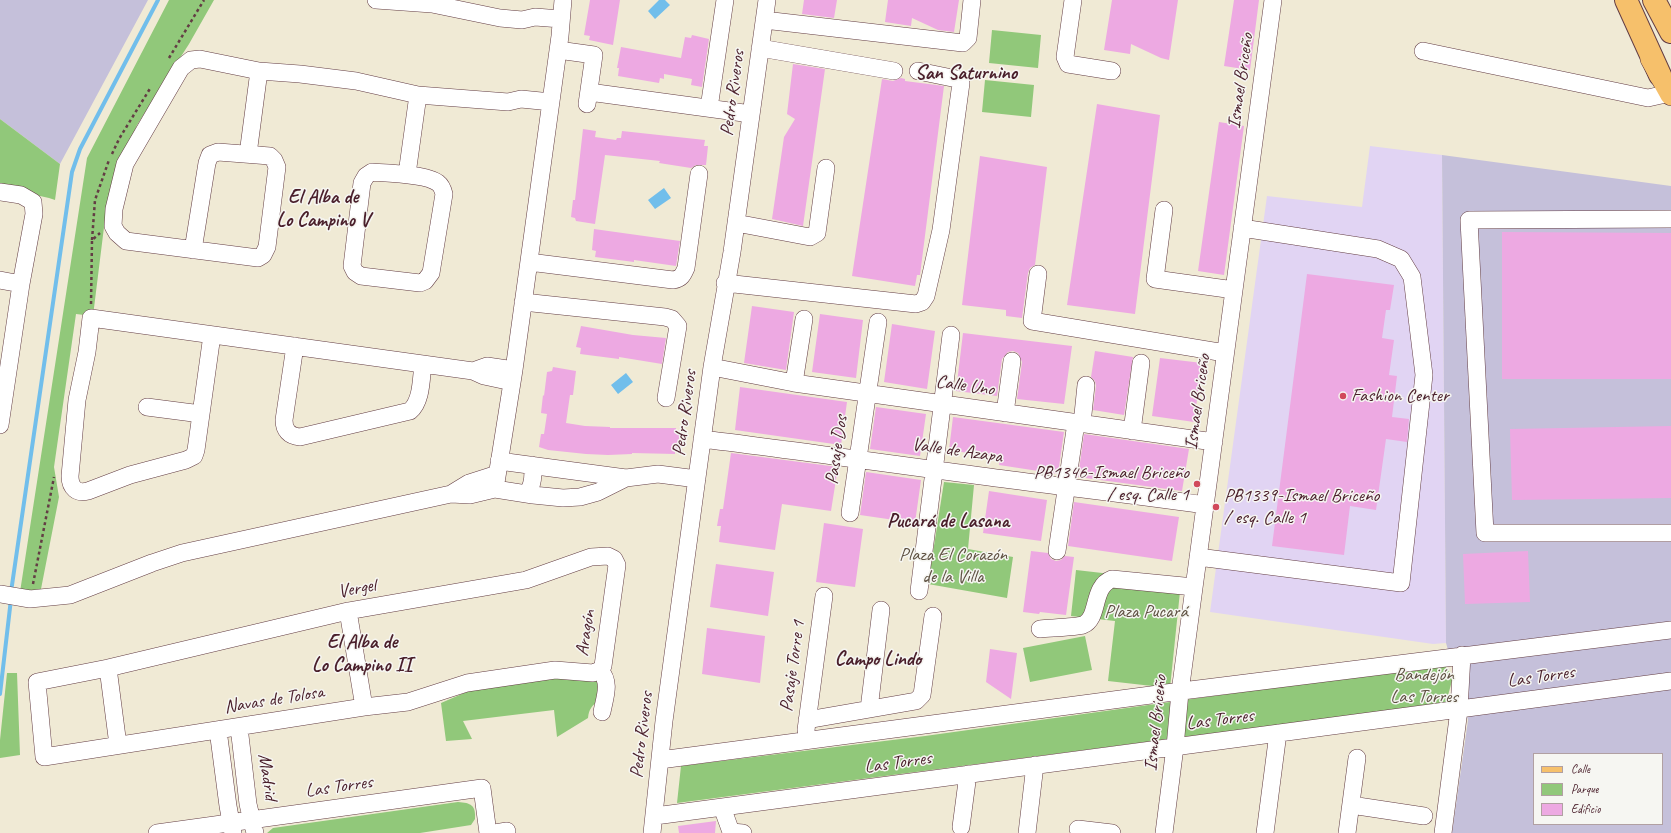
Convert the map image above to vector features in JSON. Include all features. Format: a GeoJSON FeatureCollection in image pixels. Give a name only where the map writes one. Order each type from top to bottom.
{"type":"FeatureCollection","features":[{"type":"Feature","properties":{"kind":"highway"},"geometry":{"type":"LineString","coordinates":[[1626,0],[1667,88]]}},
{"type":"Feature","properties":{"kind":"highway"},"geometry":{"type":"LineString","coordinates":[[1654,0],[1671,32]]}},
{"type":"Feature","properties":{"kind":"main road"},"geometry":{"type":"LineString","coordinates":[[1618,0],[1667,88]]}},
{"type":"Feature","properties":{"kind":"street"},"geometry":{"type":"LineString","coordinates":[[376,0],[432,4],[484,15],[522,20],[533,27],[560,25]]}},
{"type":"Feature","properties":{"kind":"street"},"geometry":{"type":"LineString","coordinates":[[497,475],[529,262],[558,50],[563,0]]}},
{"type":"Feature","properties":{"kind":"street"},"geometry":{"type":"LineString","coordinates":[[709,108],[725,0]]}},
{"type":"Feature","properties":{"kind":"street","name":"Pedro Riveros"},"geometry":{"type":"LineString","coordinates":[[653,825],[660,760],[702,439],[725,283],[736,223],[767,0]]}},
{"type":"Feature","properties":{"kind":"street"},"geometry":{"type":"LineString","coordinates":[[764,20],[963,43],[968,38],[972,0]]}},
{"type":"Feature","properties":{"kind":"street"},"geometry":{"type":"LineString","coordinates":[[1073,0],[1065,57],[1068,64],[1112,71]]}},
{"type":"Feature","properties":{"kind":"street","name":"Ismael Briceño"},"geometry":{"type":"LineString","coordinates":[[1164,833],[1175,747],[1180,692],[1273,0]]}},
{"type":"Feature","properties":{"kind":"street"},"geometry":{"type":"LineString","coordinates":[[760,48],[894,71]]}},
{"type":"Feature","properties":{"kind":"street"},"geometry":{"type":"LineString","coordinates":[[558,50],[594,55],[588,98],[709,108],[751,114]]}},
{"type":"Feature","properties":{"kind":"street"},"geometry":{"type":"LineString","coordinates":[[1423,51],[1648,98],[1667,88]]}},
{"type":"Feature","properties":{"kind":"street"},"geometry":{"type":"LineString","coordinates":[[193,250],[207,163],[210,155],[218,152],[270,156],[274,160],[277,167],[267,247],[258,258],[193,250],[126,241],[117,233],[113,226],[114,209],[126,164],[134,147],[186,64],[191,60],[200,59],[259,71],[340,79],[418,95],[508,102],[524,109],[550,108]]}},
{"type":"Feature","properties":{"kind":"street"},"geometry":{"type":"LineString","coordinates":[[248,154],[259,71]]}},
{"type":"Feature","properties":{"kind":"street"},"geometry":{"type":"LineString","coordinates":[[725,283],[916,304],[922,302],[926,296],[941,230],[961,83],[957,79],[918,71]]}},
{"type":"Feature","properties":{"kind":"street"},"geometry":{"type":"LineString","coordinates":[[407,174],[418,95]]}},
{"type":"Feature","properties":{"kind":"street"},"geometry":{"type":"LineString","coordinates":[[736,223],[810,236],[817,233],[826,168]]}},
{"type":"Feature","properties":{"kind":"street"},"geometry":{"type":"LineString","coordinates":[[372,172],[407,174],[438,182],[443,188],[444,194],[431,273],[425,281],[420,283],[361,276],[355,272],[352,266],[362,183],[366,176],[372,172]]}},
{"type":"Feature","properties":{"kind":"street"},"geometry":{"type":"LineString","coordinates":[[529,262],[673,280],[678,279],[683,275],[686,268],[699,174]]}},
{"type":"Feature","properties":{"kind":"street"},"geometry":{"type":"LineString","coordinates":[[0,192],[21,195],[33,202],[34,214],[4,365],[0,425]]}},
{"type":"Feature","properties":{"kind":"street"},"geometry":{"type":"LineString","coordinates":[[1164,210],[1155,279],[1234,290]]}},
{"type":"Feature","properties":{"kind":"street"},"geometry":{"type":"LineString","coordinates":[[1671,219],[1469,220],[1485,533],[1671,533]]}},
{"type":"Feature","properties":{"kind":"street"},"geometry":{"type":"LineString","coordinates":[[1198,557],[1401,583],[1424,375],[1412,277],[1401,259],[1378,249],[1242,228]]}},
{"type":"Feature","properties":{"kind":"street"},"geometry":{"type":"LineString","coordinates":[[1038,274],[1032,321],[1225,353]]}},
{"type":"Feature","properties":{"kind":"street"},"geometry":{"type":"LineString","coordinates":[[0,280],[21,284]]}},
{"type":"Feature","properties":{"kind":"street"},"geometry":{"type":"LineString","coordinates":[[523,302],[672,319],[678,326],[666,398]]}},
{"type":"Feature","properties":{"kind":"street"},"geometry":{"type":"LineString","coordinates":[[212,335],[194,456],[130,475],[88,491],[84,492],[75,490],[71,486],[70,476],[76,400],[92,318],[423,364],[473,370],[487,366],[513,376]]}},
{"type":"Feature","properties":{"kind":"street"},"geometry":{"type":"LineString","coordinates":[[794,383],[804,318]]}},
{"type":"Feature","properties":{"kind":"street","name":"Pasaje Dos"},"geometry":{"type":"LineString","coordinates":[[850,513],[878,322]]}},
{"type":"Feature","properties":{"kind":"street"},"geometry":{"type":"LineString","coordinates":[[919,591],[951,336]]}},
{"type":"Feature","properties":{"kind":"street"},"geometry":{"type":"LineString","coordinates":[[295,346],[284,425],[288,433],[300,437],[410,411],[414,408],[418,399],[423,364]]}},
{"type":"Feature","properties":{"kind":"street"},"geometry":{"type":"LineString","coordinates":[[1005,413],[1012,361]]}},
{"type":"Feature","properties":{"kind":"street"},"geometry":{"type":"LineString","coordinates":[[1132,431],[1141,363]]}},
{"type":"Feature","properties":{"kind":"street","name":"Calle Uno"},"geometry":{"type":"LineString","coordinates":[[712,367],[794,383],[1214,442]]}},
{"type":"Feature","properties":{"kind":"street"},"geometry":{"type":"LineString","coordinates":[[1057,551],[1086,385]]}},
{"type":"Feature","properties":{"kind":"street"},"geometry":{"type":"LineString","coordinates":[[147,407],[200,414]]}},
{"type":"Feature","properties":{"kind":"street","name":"Valle de Azapa"},"geometry":{"type":"LineString","coordinates":[[702,439],[1129,494],[1205,506]]}},
{"type":"Feature","properties":{"kind":"street"},"geometry":{"type":"LineString","coordinates":[[527,494],[532,485],[532,465]]}},
{"type":"Feature","properties":{"kind":"street"},"geometry":{"type":"LineString","coordinates":[[14,597],[70,595],[182,553],[451,494],[470,495],[497,475],[532,465],[626,478],[658,474],[697,479]]}},
{"type":"Feature","properties":{"kind":"street"},"geometry":{"type":"LineString","coordinates":[[497,475],[527,494],[563,498],[580,497],[598,492],[626,478]]}},
{"type":"Feature","properties":{"kind":"street","name":"Vergel"},"geometry":{"type":"LineString","coordinates":[[44,757],[37,682],[108,668],[348,611],[526,580],[591,557],[608,556],[614,559]]}},
{"type":"Feature","properties":{"kind":"street","name":"Aragón"},"geometry":{"type":"LineString","coordinates":[[602,712],[607,687],[606,679],[600,670],[603,666],[617,565],[614,559]]}},
{"type":"Feature","properties":{"kind":"street"},"geometry":{"type":"LineString","coordinates":[[1040,629],[1083,624],[1091,618],[1101,586],[1112,579],[1194,587]]}},
{"type":"Feature","properties":{"kind":"street","name":"Pasaje Torre 1"},"geometry":{"type":"LineString","coordinates":[[805,741],[824,596]]}},
{"type":"Feature","properties":{"kind":"street"},"geometry":{"type":"LineString","coordinates":[[869,709],[881,610]]}},
{"type":"Feature","properties":{"kind":"street"},"geometry":{"type":"LineString","coordinates":[[348,611],[364,707]]}},
{"type":"Feature","properties":{"kind":"street"},"geometry":{"type":"LineString","coordinates":[[807,720],[916,701],[922,695],[933,616]]}},
{"type":"Feature","properties":{"kind":"street","name":"Las Torres"},"geometry":{"type":"LineString","coordinates":[[660,760],[1671,630]]}},
{"type":"Feature","properties":{"kind":"street"},"geometry":{"type":"LineString","coordinates":[[1443,833],[1459,710],[1462,656]]}},
{"type":"Feature","properties":{"kind":"street"},"geometry":{"type":"LineString","coordinates":[[108,668],[118,745]]}},
{"type":"Feature","properties":{"kind":"street","name":"Navas de Tolosa"},"geometry":{"type":"LineString","coordinates":[[44,757],[364,707],[408,702],[467,683],[555,670],[593,673],[600,670]]}},
{"type":"Feature","properties":{"kind":"street","name":"Las Torres"},"geometry":{"type":"LineString","coordinates":[[653,825],[722,807],[1671,681]]}},
{"type":"Feature","properties":{"kind":"street","name":"Madrid"},"geometry":{"type":"LineString","coordinates":[[239,727],[248,804],[254,826]]}},
{"type":"Feature","properties":{"kind":"street"},"geometry":{"type":"LineString","coordinates":[[218,730],[232,828]]}},
{"type":"Feature","properties":{"kind":"street"},"geometry":{"type":"LineString","coordinates":[[1265,833],[1278,733]]}},
{"type":"Feature","properties":{"kind":"street"},"geometry":{"type":"LineString","coordinates":[[1347,833],[1357,758]]}},
{"type":"Feature","properties":{"kind":"street"},"geometry":{"type":"LineString","coordinates":[[1027,833],[1035,765]]}},
{"type":"Feature","properties":{"kind":"street"},"geometry":{"type":"LineString","coordinates":[[961,827],[968,774]]}},
{"type":"Feature","properties":{"kind":"street","name":"Las Torres"},"geometry":{"type":"LineString","coordinates":[[157,833],[254,826],[482,788],[488,833]]}},
{"type":"Feature","properties":{"kind":"street"},"geometry":{"type":"LineString","coordinates":[[1351,805],[1424,816]]}},
{"type":"Feature","properties":{"kind":"street"},"geometry":{"type":"LineString","coordinates":[[722,807],[735,833]]}},
{"type":"Feature","properties":{"kind":"street"},"geometry":{"type":"LineString","coordinates":[[1078,829],[1112,833]]}},
{"type":"Feature","properties":{"kind":"path"},"geometry":{"type":"LineString","coordinates":[[92,318],[92,240],[102,231],[113,226]]}},
{"type":"Feature","properties":{"kind":"path"},"geometry":{"type":"LineString","coordinates":[[14,597],[54,476]]}},
{"type":"Feature","properties":{"kind":"shaded area"},"geometry":{"type":"Polygon","coordinates":[[[0,0],[148,0],[60,164],[0,119],[0,0]]]}},
{"type":"Feature","properties":{"kind":"shaded area"},"geometry":{"type":"Polygon","coordinates":[[[1370,146],[1442,155],[1446,643],[1433,644],[1210,612],[1267,196],[1362,207],[1370,146]]]}},
{"type":"Feature","properties":{"kind":"shaded area"},"geometry":{"type":"Polygon","coordinates":[[[1442,155],[1671,186],[1671,833],[1452,833],[1468,720],[1446,643],[1442,155]]]}},
{"type":"Feature","properties":{"kind":"green space"},"geometry":{"type":"Polygon","coordinates":[[[169,0],[214,0],[189,44],[137,125],[107,203],[93,316],[76,314],[54,467],[59,497],[41,589],[20,592],[87,158],[169,0]]]}},
{"type":"Feature","properties":{"kind":"green space"},"geometry":{"type":"Polygon","coordinates":[[[992,30],[1041,35],[1038,68],[989,63],[992,30]]]}},
{"type":"Feature","properties":{"kind":"green space"},"geometry":{"type":"Polygon","coordinates":[[[985,80],[1034,85],[1031,117],[982,112],[985,80]]]}},
{"type":"Feature","properties":{"kind":"green space"},"geometry":{"type":"Polygon","coordinates":[[[0,119],[60,164],[55,200],[0,187],[0,119]]]}},
{"type":"Feature","properties":{"kind":"green space","name":"Plaza El Corazón de la Villa"},"geometry":{"type":"Polygon","coordinates":[[[944,482],[974,485],[968,549],[1013,557],[1007,598],[928,584],[944,482]]]}},
{"type":"Feature","properties":{"kind":"green space","name":"Plaza Pucará"},"geometry":{"type":"Polygon","coordinates":[[[1076,570],[1181,582],[1170,688],[1108,681],[1115,621],[1071,616],[1076,570]]]}},
{"type":"Feature","properties":{"kind":"green space"},"geometry":{"type":"Polygon","coordinates":[[[1085,636],[1092,670],[1030,682],[1023,648],[1085,636]]]}},
{"type":"Feature","properties":{"kind":"green space","name":"Bandejón Las Torres"},"geometry":{"type":"Polygon","coordinates":[[[1444,664],[1453,677],[1446,703],[677,803],[681,766],[925,736],[1444,664]]]}},
{"type":"Feature","properties":{"kind":"green space"},"geometry":{"type":"Polygon","coordinates":[[[7,673],[17,673],[20,755],[0,758],[0,740],[7,673]]]}},
{"type":"Feature","properties":{"kind":"green space"},"geometry":{"type":"Polygon","coordinates":[[[547,678],[601,681],[599,701],[591,708],[588,718],[557,737],[554,710],[463,721],[472,739],[446,741],[441,703],[471,690],[547,678]]]}},
{"type":"Feature","properties":{"kind":"green space"},"geometry":{"type":"Polygon","coordinates":[[[458,802],[469,804],[475,811],[475,819],[471,825],[420,833],[267,833],[273,828],[458,802]]]}},
{"type":"Feature","properties":{"kind":"water"},"geometry":{"type":"Polygon","coordinates":[[[659,0],[665,0],[670,5],[655,19],[648,11],[659,0]]]}},
{"type":"Feature","properties":{"kind":"water"},"geometry":{"type":"Polygon","coordinates":[[[664,188],[671,198],[655,209],[648,200],[664,188]]]}},
{"type":"Feature","properties":{"kind":"water"},"geometry":{"type":"Polygon","coordinates":[[[626,373],[633,382],[618,394],[611,385],[626,373]]]}},
{"type":"Feature","properties":{"kind":"building"},"geometry":{"type":"Polygon","coordinates":[[[590,0],[620,0],[613,45],[589,40],[590,36],[584,35],[590,0]]]}},
{"type":"Feature","properties":{"kind":"building"},"geometry":{"type":"Polygon","coordinates":[[[804,0],[837,0],[834,18],[802,14],[804,0]]]}},
{"type":"Feature","properties":{"kind":"building"},"geometry":{"type":"Polygon","coordinates":[[[888,0],[959,0],[954,32],[938,30],[912,18],[911,26],[885,22],[888,0]]]}},
{"type":"Feature","properties":{"kind":"building"},"geometry":{"type":"Polygon","coordinates":[[[1112,0],[1178,0],[1169,60],[1161,58],[1131,44],[1130,54],[1104,50],[1112,0]]]}},
{"type":"Feature","properties":{"kind":"building"},"geometry":{"type":"Polygon","coordinates":[[[1234,0],[1259,0],[1250,70],[1224,66],[1234,0]]]}},
{"type":"Feature","properties":{"kind":"building"},"geometry":{"type":"Polygon","coordinates":[[[692,35],[709,39],[702,87],[691,85],[692,79],[664,74],[664,79],[660,78],[659,83],[618,76],[619,68],[617,68],[621,47],[681,58],[685,37],[691,38],[692,35]]]}},
{"type":"Feature","properties":{"kind":"building"},"geometry":{"type":"Polygon","coordinates":[[[793,64],[825,69],[803,226],[772,219],[784,137],[795,119],[787,114],[793,64]]]}},
{"type":"Feature","properties":{"kind":"building"},"geometry":{"type":"Polygon","coordinates":[[[901,78],[905,79],[905,81],[944,86],[920,275],[917,275],[915,286],[852,276],[882,79],[893,81],[901,78]]]}},
{"type":"Feature","properties":{"kind":"building"},"geometry":{"type":"Polygon","coordinates":[[[1097,104],[1160,115],[1135,314],[1067,305],[1097,104]]]}},
{"type":"Feature","properties":{"kind":"building"},"geometry":{"type":"Polygon","coordinates":[[[1219,122],[1244,126],[1224,275],[1198,271],[1219,122]]]}},
{"type":"Feature","properties":{"kind":"building"},"geometry":{"type":"Polygon","coordinates":[[[583,129],[596,131],[595,137],[616,140],[617,138],[621,138],[622,131],[705,140],[704,146],[708,146],[706,165],[696,165],[691,168],[659,163],[660,161],[605,155],[595,224],[576,221],[575,218],[571,217],[573,200],[575,200],[583,129]]]}},
{"type":"Feature","properties":{"kind":"building"},"geometry":{"type":"Polygon","coordinates":[[[980,156],[1047,167],[1035,265],[1030,268],[1028,273],[1022,318],[1006,316],[1006,310],[962,305],[980,156]]]}},
{"type":"Feature","properties":{"kind":"building"},"geometry":{"type":"Polygon","coordinates":[[[594,229],[680,241],[676,266],[634,260],[634,262],[595,257],[596,251],[592,250],[594,229]]]}},
{"type":"Feature","properties":{"kind":"building"},"geometry":{"type":"Polygon","coordinates":[[[1502,232],[1671,233],[1671,379],[1502,379],[1502,232]]]}},
{"type":"Feature","properties":{"kind":"building","name":"Fashion Center"},"geometry":{"type":"Polygon","coordinates":[[[1307,274],[1394,285],[1390,310],[1386,310],[1382,338],[1394,340],[1389,375],[1397,376],[1392,417],[1409,419],[1407,442],[1386,439],[1376,510],[1350,506],[1344,555],[1272,546],[1307,274]]]}},
{"type":"Feature","properties":{"kind":"building"},"geometry":{"type":"Polygon","coordinates":[[[752,306],[794,312],[786,370],[744,363],[752,306]]]}},
{"type":"Feature","properties":{"kind":"building"},"geometry":{"type":"Polygon","coordinates":[[[820,314],[863,320],[856,378],[812,372],[820,314]]]}},
{"type":"Feature","properties":{"kind":"building"},"geometry":{"type":"Polygon","coordinates":[[[892,324],[935,331],[927,389],[884,382],[892,324]]]}},
{"type":"Feature","properties":{"kind":"building"},"geometry":{"type":"Polygon","coordinates":[[[581,326],[633,335],[666,338],[662,364],[619,357],[619,359],[580,354],[581,348],[576,347],[581,326]]]}},
{"type":"Feature","properties":{"kind":"building"},"geometry":{"type":"Polygon","coordinates":[[[963,333],[1072,346],[1064,404],[1017,399],[1022,362],[1018,353],[1013,351],[1008,352],[1002,359],[997,396],[956,391],[963,333]]]}},
{"type":"Feature","properties":{"kind":"building"},"geometry":{"type":"Polygon","coordinates":[[[1095,351],[1133,357],[1124,415],[1093,410],[1096,386],[1095,381],[1091,377],[1095,351]]]}},
{"type":"Feature","properties":{"kind":"building"},"geometry":{"type":"Polygon","coordinates":[[[1160,358],[1202,363],[1194,422],[1152,416],[1160,358]]]}},
{"type":"Feature","properties":{"kind":"building"},"geometry":{"type":"Polygon","coordinates":[[[553,367],[576,371],[573,395],[570,395],[566,423],[610,428],[676,428],[676,434],[679,434],[679,450],[675,450],[675,454],[632,453],[608,455],[548,450],[539,447],[541,434],[544,434],[547,414],[541,413],[547,372],[552,371],[553,367]]]}},
{"type":"Feature","properties":{"kind":"building"},"geometry":{"type":"Polygon","coordinates":[[[740,387],[847,402],[841,445],[735,430],[740,387]]]}},
{"type":"Feature","properties":{"kind":"building"},"geometry":{"type":"Polygon","coordinates":[[[876,407],[926,414],[920,456],[870,449],[876,407]]]}},
{"type":"Feature","properties":{"kind":"building"},"geometry":{"type":"Polygon","coordinates":[[[953,417],[1064,432],[1058,474],[999,465],[1000,458],[949,450],[953,417]]]}},
{"type":"Feature","properties":{"kind":"building"},"geometry":{"type":"Polygon","coordinates":[[[1671,426],[1671,498],[1512,500],[1510,429],[1671,426]]]}},
{"type":"Feature","properties":{"kind":"building"},"geometry":{"type":"Polygon","coordinates":[[[1084,434],[1189,449],[1182,491],[1078,477],[1084,434]]]}},
{"type":"Feature","properties":{"kind":"building"},"geometry":{"type":"Polygon","coordinates":[[[731,453],[838,467],[831,511],[782,504],[775,550],[719,542],[721,526],[717,526],[720,509],[723,509],[731,453]]]}},
{"type":"Feature","properties":{"kind":"building"},"geometry":{"type":"Polygon","coordinates":[[[866,472],[921,480],[915,523],[860,515],[866,472]]]}},
{"type":"Feature","properties":{"kind":"building"},"geometry":{"type":"Polygon","coordinates":[[[989,491],[1047,500],[1041,541],[983,533],[989,491]]]}},
{"type":"Feature","properties":{"kind":"building"},"geometry":{"type":"Polygon","coordinates":[[[1074,502],[1179,517],[1172,561],[1068,546],[1074,502]]]}},
{"type":"Feature","properties":{"kind":"building"},"geometry":{"type":"Polygon","coordinates":[[[824,523],[863,529],[855,587],[816,582],[824,523]]]}},
{"type":"Feature","properties":{"kind":"building"},"geometry":{"type":"Polygon","coordinates":[[[1031,551],[1048,553],[1051,559],[1056,561],[1061,560],[1065,556],[1074,557],[1066,615],[1023,612],[1031,551]]]}},
{"type":"Feature","properties":{"kind":"building"},"geometry":{"type":"Polygon","coordinates":[[[1528,551],[1530,602],[1465,604],[1463,554],[1528,551]]]}},
{"type":"Feature","properties":{"kind":"building"},"geometry":{"type":"Polygon","coordinates":[[[716,564],[774,572],[768,616],[710,607],[716,564]]]}},
{"type":"Feature","properties":{"kind":"building"},"geometry":{"type":"Polygon","coordinates":[[[707,628],[765,636],[760,683],[702,674],[707,628]]]}},
{"type":"Feature","properties":{"kind":"building"},"geometry":{"type":"Polygon","coordinates":[[[990,649],[1017,653],[1011,699],[986,682],[990,649]]]}},
{"type":"Feature","properties":{"kind":"building"},"geometry":{"type":"Polygon","coordinates":[[[716,821],[715,833],[679,833],[678,826],[716,821]]]}},
{"type":"Feature","properties":{"kind":"waterway"},"geometry":{"type":"LineString","coordinates":[[11,592],[72,172],[80,149],[158,0]]}},
{"type":"Feature","properties":{"kind":"waterway"},"geometry":{"type":"LineString","coordinates":[[0,694],[11,599]]}},
{"type":"Feature","properties":{"kind":"place","name":"Fashion Center"},"geometry":{"type":"Point","coordinates":[1343,396]}},
{"type":"Feature","properties":{"kind":"place","name":"PB1346-Ismael Briceño / esq. Calle 1"},"geometry":{"type":"Point","coordinates":[1197,484]}},
{"type":"Feature","properties":{"kind":"place","name":"PB1339-Ismael Briceño / esq. Calle 1"},"geometry":{"type":"Point","coordinates":[1216,507]}},
{"type":"Feature","properties":{"kind":"district","name":"San Saturnino"},"geometry":{"type":"Point","coordinates":[966,74]}},
{"type":"Feature","properties":{"kind":"district","name":"El Alba de Lo Campino V"},"geometry":{"type":"Point","coordinates":[323,210]}},
{"type":"Feature","properties":{"kind":"district","name":"Pucará de Lasana"},"geometry":{"type":"Point","coordinates":[948,522]}},
{"type":"Feature","properties":{"kind":"district","name":"El Alba de Lo Campino II"},"geometry":{"type":"Point","coordinates":[362,654]}},
{"type":"Feature","properties":{"kind":"district","name":"Campo Lindo"},"geometry":{"type":"Point","coordinates":[878,660]}}]}
